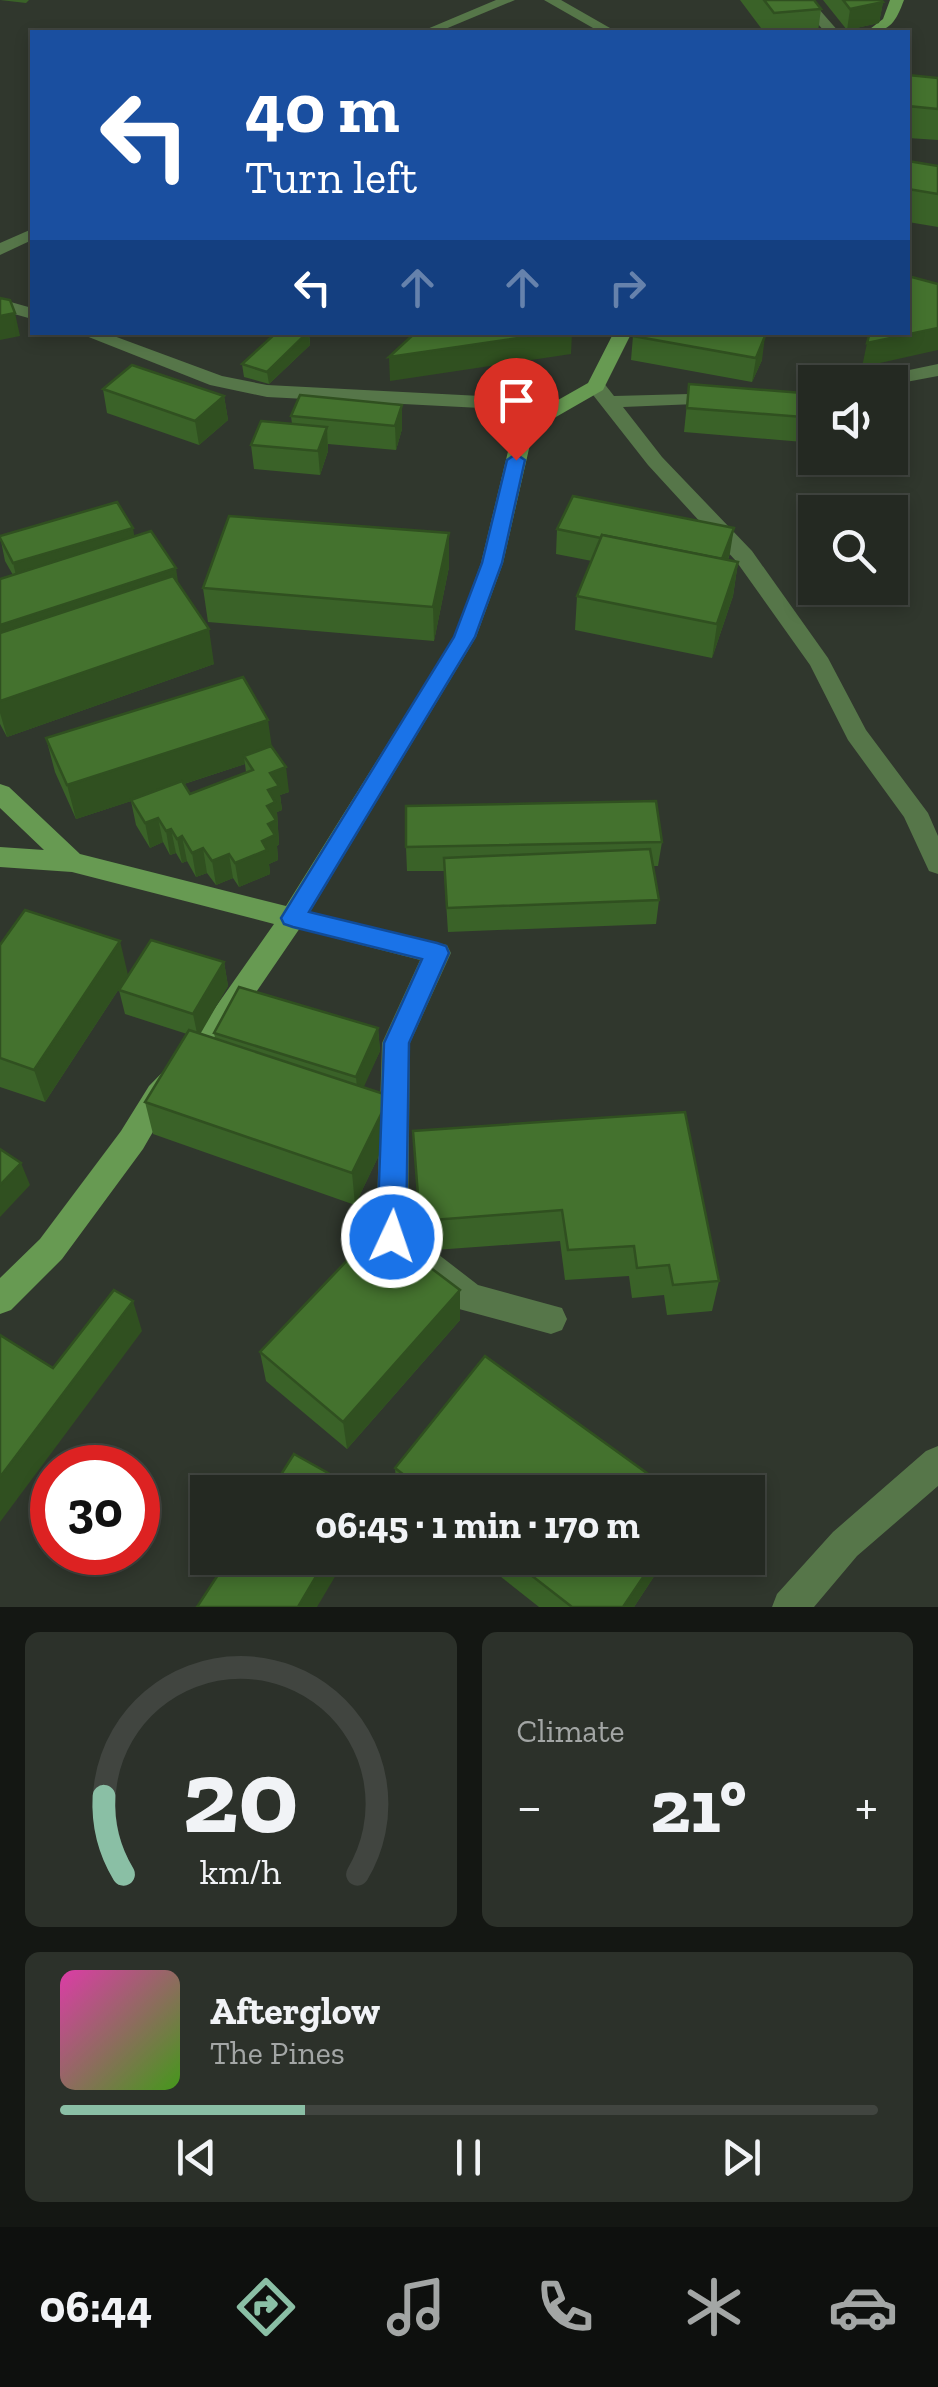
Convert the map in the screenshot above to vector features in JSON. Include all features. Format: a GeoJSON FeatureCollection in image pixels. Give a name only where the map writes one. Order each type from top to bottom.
{"type":"FeatureCollection","features":[{"type":"Feature","properties":{"kind":"main road"},"geometry":{"type":"LineString","coordinates":[[875,30],[889,21],[897,0]]}},
{"type":"Feature","properties":{"kind":"main road"},"geometry":{"type":"LineString","coordinates":[[0,1300],[51,1249],[132,1140],[159,1094],[199,1053],[293,918],[465,637],[492,563],[521,439],[534,422],[556,406],[602,394],[622,335]]}},
{"type":"Feature","properties":{"kind":"main road"},"geometry":{"type":"LineString","coordinates":[[0,793],[72,862]]}},
{"type":"Feature","properties":{"kind":"main road"},"geometry":{"type":"LineString","coordinates":[[0,857],[72,862],[293,918]]}},
{"type":"Feature","properties":{"kind":"street"},"geometry":{"type":"LineString","coordinates":[[432,30],[508,0]]}},
{"type":"Feature","properties":{"kind":"street"},"geometry":{"type":"LineString","coordinates":[[551,0],[606,30]]}},
{"type":"Feature","properties":{"kind":"street"},"geometry":{"type":"LineString","coordinates":[[804,0],[830,30]]}},
{"type":"Feature","properties":{"kind":"street"},"geometry":{"type":"LineString","coordinates":[[0,250],[30,235]]}},
{"type":"Feature","properties":{"kind":"street"},"geometry":{"type":"LineString","coordinates":[[0,304],[30,313]]}},
{"type":"Feature","properties":{"kind":"street"},"geometry":{"type":"LineString","coordinates":[[93,335],[217,381],[267,391],[556,406]]}},
{"type":"Feature","properties":{"kind":"street"},"geometry":{"type":"LineString","coordinates":[[908,376],[938,370]]}},
{"type":"Feature","properties":{"kind":"street"},"geometry":{"type":"LineString","coordinates":[[602,394],[740,396]]}},
{"type":"Feature","properties":{"kind":"street"},"geometry":{"type":"LineString","coordinates":[[602,394],[655,461],[744,556],[820,663],[856,734],[915,813],[938,864]]}},
{"type":"Feature","properties":{"kind":"street"},"geometry":{"type":"LineString","coordinates":[[293,918],[437,953],[396,1043],[392,1237],[470,1298],[552,1319]]}},
{"type":"Feature","properties":{"kind":"street"},"geometry":{"type":"LineString","coordinates":[[790,1607],[845,1544],[938,1463]]}},
{"type":"Feature","properties":{"kind":"building"},"geometry":{"type":"Polygon","coordinates":[[[764,0],[814,0],[821,9],[774,13],[764,0]]]}},
{"type":"Feature","properties":{"kind":"building"},"geometry":{"type":"Polygon","coordinates":[[[843,0],[881,0],[883,2],[850,9],[843,0]]]}},
{"type":"Feature","properties":{"kind":"building"},"geometry":{"type":"Polygon","coordinates":[[[910,75],[938,78],[938,109],[910,106],[910,75]]]}},
{"type":"Feature","properties":{"kind":"building"},"geometry":{"type":"Polygon","coordinates":[[[910,161],[938,166],[938,194],[910,189],[910,161]]]}},
{"type":"Feature","properties":{"kind":"building"},"geometry":{"type":"Polygon","coordinates":[[[910,277],[938,284],[938,328],[910,334],[910,277]]]}},
{"type":"Feature","properties":{"kind":"building"},"geometry":{"type":"Polygon","coordinates":[[[0,298],[10,300],[15,313],[0,316],[0,298]]]}},
{"type":"Feature","properties":{"kind":"building"},"geometry":{"type":"Polygon","coordinates":[[[274,335],[305,335],[267,372],[242,364],[274,335]]]}},
{"type":"Feature","properties":{"kind":"building"},"geometry":{"type":"Polygon","coordinates":[[[413,335],[539,335],[389,357],[413,335]]]}},
{"type":"Feature","properties":{"kind":"building"},"geometry":{"type":"Polygon","coordinates":[[[760,335],[765,336],[756,358],[633,336],[760,335]]]}},
{"type":"Feature","properties":{"kind":"building"},"geometry":{"type":"Polygon","coordinates":[[[869,335],[905,335],[867,343],[869,335]]]}},
{"type":"Feature","properties":{"kind":"building"},"geometry":{"type":"Polygon","coordinates":[[[132,365],[224,396],[195,421],[103,389],[132,365]]]}},
{"type":"Feature","properties":{"kind":"building"},"geometry":{"type":"Polygon","coordinates":[[[689,384],[798,393],[798,417],[687,408],[689,384]]]}},
{"type":"Feature","properties":{"kind":"building"},"geometry":{"type":"Polygon","coordinates":[[[300,395],[402,405],[395,426],[291,416],[300,395]]]}},
{"type":"Feature","properties":{"kind":"building"},"geometry":{"type":"Polygon","coordinates":[[[261,421],[327,427],[318,451],[251,445],[261,421]]]}},
{"type":"Feature","properties":{"kind":"building"},"geometry":{"type":"Polygon","coordinates":[[[573,496],[734,528],[722,559],[557,529],[573,496]]]}},
{"type":"Feature","properties":{"kind":"building"},"geometry":{"type":"Polygon","coordinates":[[[117,502],[133,528],[13,563],[0,538],[0,536],[117,502]]]}},
{"type":"Feature","properties":{"kind":"building"},"geometry":{"type":"Polygon","coordinates":[[[229,516],[449,533],[433,607],[203,588],[229,516]]]}},
{"type":"Feature","properties":{"kind":"building"},"geometry":{"type":"Polygon","coordinates":[[[151,531],[176,568],[0,625],[0,579],[151,531]]]}},
{"type":"Feature","properties":{"kind":"building"},"geometry":{"type":"Polygon","coordinates":[[[602,535],[738,562],[717,624],[577,596],[602,535]]]}},
{"type":"Feature","properties":{"kind":"building"},"geometry":{"type":"Polygon","coordinates":[[[173,576],[209,629],[0,701],[0,633],[173,576]]]}},
{"type":"Feature","properties":{"kind":"building"},"geometry":{"type":"Polygon","coordinates":[[[243,677],[268,720],[67,785],[46,738],[243,677]]]}},
{"type":"Feature","properties":{"kind":"building"},"geometry":{"type":"Polygon","coordinates":[[[271,746],[286,767],[270,773],[279,786],[268,790],[275,802],[267,806],[276,820],[268,824],[275,835],[262,841],[267,850],[235,863],[229,854],[212,861],[203,848],[192,853],[182,836],[177,839],[171,829],[166,831],[158,818],[145,823],[131,800],[182,781],[190,794],[253,770],[244,756],[271,746]]]}},
{"type":"Feature","properties":{"kind":"building"},"geometry":{"type":"Polygon","coordinates":[[[656,801],[662,842],[406,847],[406,806],[656,801]]]}},
{"type":"Feature","properties":{"kind":"building"},"geometry":{"type":"Polygon","coordinates":[[[650,849],[659,900],[447,908],[444,858],[650,849]]]}},
{"type":"Feature","properties":{"kind":"building"},"geometry":{"type":"Polygon","coordinates":[[[25,910],[120,941],[34,1070],[0,1058],[0,945],[25,910]]]}},
{"type":"Feature","properties":{"kind":"building"},"geometry":{"type":"Polygon","coordinates":[[[151,940],[224,962],[193,1014],[119,990],[151,940]]]}},
{"type":"Feature","properties":{"kind":"building"},"geometry":{"type":"Polygon","coordinates":[[[239,987],[378,1028],[356,1077],[214,1033],[239,987]]]}},
{"type":"Feature","properties":{"kind":"building"},"geometry":{"type":"Polygon","coordinates":[[[189,1030],[390,1096],[352,1173],[145,1102],[189,1030]]]}},
{"type":"Feature","properties":{"kind":"building"},"geometry":{"type":"Polygon","coordinates":[[[685,1112],[719,1281],[673,1285],[669,1265],[637,1268],[634,1246],[568,1250],[562,1210],[420,1221],[413,1131],[685,1112]]]}},
{"type":"Feature","properties":{"kind":"building"},"geometry":{"type":"Polygon","coordinates":[[[0,1149],[21,1163],[0,1185],[0,1149]]]}},
{"type":"Feature","properties":{"kind":"building"},"geometry":{"type":"Polygon","coordinates":[[[378,1228],[460,1290],[343,1422],[260,1352],[378,1228]]]}},
{"type":"Feature","properties":{"kind":"building"},"geometry":{"type":"Polygon","coordinates":[[[114,1290],[133,1301],[0,1477],[0,1335],[53,1368],[114,1290]]]}},
{"type":"Feature","properties":{"kind":"building"},"geometry":{"type":"Polygon","coordinates":[[[485,1356],[650,1475],[404,1475],[395,1468],[485,1356]]]}},
{"type":"Feature","properties":{"kind":"building"},"geometry":{"type":"Polygon","coordinates":[[[294,1454],[332,1475],[281,1475],[294,1454]]]}},
{"type":"Feature","properties":{"kind":"building"},"geometry":{"type":"Polygon","coordinates":[[[218,1575],[317,1575],[298,1607],[197,1607],[218,1575]]]}},
{"type":"Feature","properties":{"kind":"building"},"geometry":{"type":"Polygon","coordinates":[[[531,1575],[645,1575],[623,1607],[572,1607],[531,1575]]]}},
{"type":"Feature","properties":{"kind":"route"},"geometry":{"type":"LineString","coordinates":[[392,1237],[396,1043],[437,953],[293,918],[465,637],[492,563],[516,460]]}}]}
